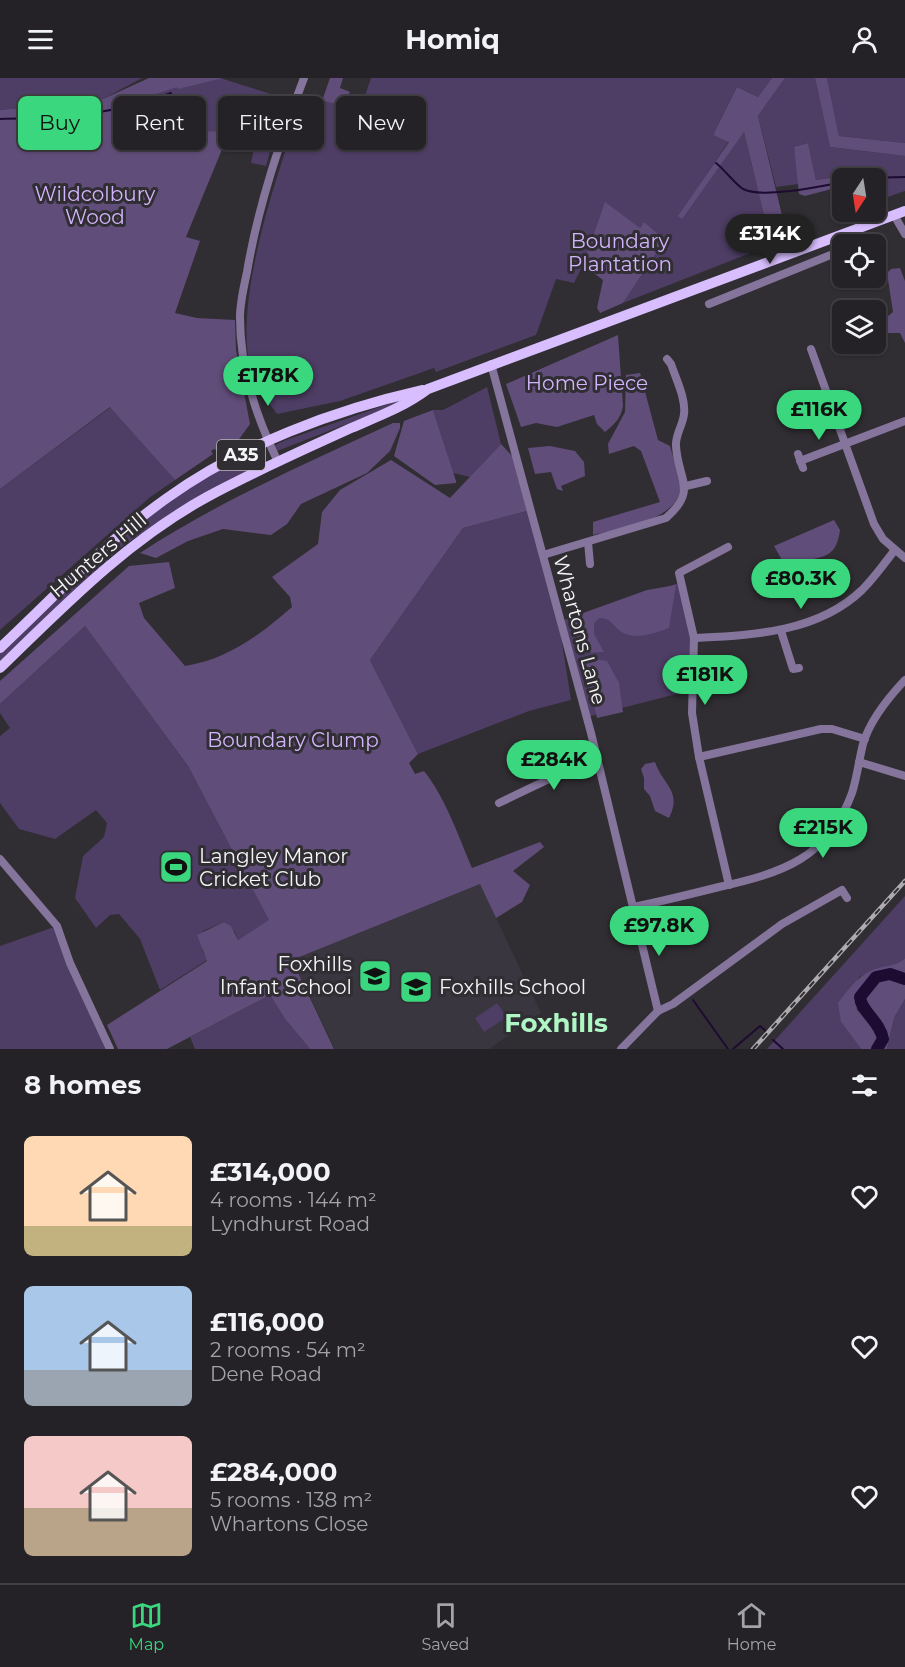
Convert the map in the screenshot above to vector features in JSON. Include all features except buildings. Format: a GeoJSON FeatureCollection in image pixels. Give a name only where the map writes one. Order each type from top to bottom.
{"type":"FeatureCollection","features":[{"type":"Feature","properties":{"kind":"main road","name":"A35"},"geometry":{"type":"LineString","coordinates":[[491,364],[900,213]]}},
{"type":"Feature","properties":{"kind":"main road","name":"Hunters Hill"},"geometry":{"type":"LineString","coordinates":[[0,648],[152,509],[202,476],[268,441],[388,398],[428,389],[491,364]]}},
{"type":"Feature","properties":{"kind":"main road","name":"Hunters Hill"},"geometry":{"type":"LineString","coordinates":[[0,668],[96,575],[144,536],[193,505],[278,462],[404,406],[428,389]]}},
{"type":"Feature","properties":{"kind":"street"},"geometry":{"type":"LineString","coordinates":[[278,462],[253,404],[247,380],[239,314],[251,249],[268,183],[304,78]]}},
{"type":"Feature","properties":{"kind":"street"},"geometry":{"type":"LineString","coordinates":[[900,213],[905,234]]}},
{"type":"Feature","properties":{"kind":"street"},"geometry":{"type":"LineString","coordinates":[[709,304],[832,254]]}},
{"type":"Feature","properties":{"kind":"street"},"geometry":{"type":"LineString","coordinates":[[780,257],[786,272]]}},
{"type":"Feature","properties":{"kind":"street"},"geometry":{"type":"LineString","coordinates":[[811,349],[874,524],[894,551],[905,558]]}},
{"type":"Feature","properties":{"kind":"street"},"geometry":{"type":"LineString","coordinates":[[543,555],[666,518],[683,498],[686,486],[676,446],[684,406],[671,364],[667,359]]}},
{"type":"Feature","properties":{"kind":"street","name":"Whartons Lane"},"geometry":{"type":"LineString","coordinates":[[491,364],[597,756],[658,1011]]}},
{"type":"Feature","properties":{"kind":"street"},"geometry":{"type":"LineString","coordinates":[[800,461],[905,421]]}},
{"type":"Feature","properties":{"kind":"street"},"geometry":{"type":"LineString","coordinates":[[686,486],[707,481]]}},
{"type":"Feature","properties":{"kind":"street"},"geometry":{"type":"LineString","coordinates":[[588,542],[590,564]]}},
{"type":"Feature","properties":{"kind":"street"},"geometry":{"type":"LineString","coordinates":[[728,547],[679,573],[694,638],[692,713],[699,757],[729,885]]}},
{"type":"Feature","properties":{"kind":"street"},"geometry":{"type":"LineString","coordinates":[[694,638],[781,631],[843,605],[864,588],[894,551]]}},
{"type":"Feature","properties":{"kind":"street"},"geometry":{"type":"LineString","coordinates":[[781,631],[793,669]]}},
{"type":"Feature","properties":{"kind":"street"},"geometry":{"type":"LineString","coordinates":[[634,907],[729,885],[784,869],[818,847],[831,832],[846,806],[865,739],[890,696],[905,680]]}},
{"type":"Feature","properties":{"kind":"street"},"geometry":{"type":"LineString","coordinates":[[699,757],[821,729],[832,729],[865,739]]}},
{"type":"Feature","properties":{"kind":"street"},"geometry":{"type":"LineString","coordinates":[[500,803],[597,756]]}},
{"type":"Feature","properties":{"kind":"street"},"geometry":{"type":"LineString","coordinates":[[859,762],[905,776]]}},
{"type":"Feature","properties":{"kind":"street"},"geometry":{"type":"LineString","coordinates":[[0,859],[57,926],[70,963],[110,1049]]}},
{"type":"Feature","properties":{"kind":"street"},"geometry":{"type":"LineString","coordinates":[[621,1049],[658,1011],[673,1004],[786,921],[842,890],[847,898]]}},
{"type":"Feature","properties":{"kind":"shaded area"},"geometry":{"type":"Polygon","coordinates":[[[0,78],[142,78],[103,99],[101,96],[18,96],[18,108],[0,110],[0,78]]]}},
{"type":"Feature","properties":{"kind":"shaded area"},"geometry":{"type":"Polygon","coordinates":[[[189,78],[220,78],[277,96],[218,96],[218,141],[206,140],[206,96],[149,96],[158,84],[189,78]]]}},
{"type":"Feature","properties":{"kind":"shaded area"},"geometry":{"type":"Polygon","coordinates":[[[371,78],[772,78],[758,97],[737,87],[713,135],[729,141],[679,216],[744,132],[771,245],[623,303],[665,240],[644,223],[640,228],[583,265],[574,283],[556,279],[536,335],[436,372],[434,368],[340,401],[277,414],[256,383],[248,355],[247,321],[251,282],[259,241],[286,150],[324,150],[324,101],[336,104],[336,150],[426,150],[426,96],[365,96],[371,78]]]}},
{"type":"Feature","properties":{"kind":"shaded area"},"geometry":{"type":"Polygon","coordinates":[[[785,78],[815,78],[830,147],[905,156],[905,191],[886,198],[886,168],[832,168],[832,178],[816,180],[808,143],[794,147],[799,184],[776,187],[758,116],[785,78]]]}},
{"type":"Feature","properties":{"kind":"shaded area"},"geometry":{"type":"Polygon","coordinates":[[[827,78],[905,78],[905,143],[839,136],[827,78]]]}},
{"type":"Feature","properties":{"kind":"shaded area"},"geometry":{"type":"Polygon","coordinates":[[[254,150],[270,150],[266,166],[251,163],[254,150]]]}},
{"type":"Feature","properties":{"kind":"shaded area"},"geometry":{"type":"Polygon","coordinates":[[[487,387],[501,444],[470,477],[453,473],[433,410],[443,410],[487,387]]]}},
{"type":"Feature","properties":{"kind":"shaded area"},"geometry":{"type":"Polygon","coordinates":[[[409,400],[277,451],[275,445],[286,440],[397,401],[409,400]]]}},
{"type":"Feature","properties":{"kind":"shaded area"},"geometry":{"type":"Polygon","coordinates":[[[111,407],[175,480],[149,498],[0,630],[0,489],[111,407]]]}},
{"type":"Feature","properties":{"kind":"shaded area"},"geometry":{"type":"Polygon","coordinates":[[[259,451],[265,456],[263,465],[183,505],[120,548],[0,661],[0,653],[89,569],[156,511],[190,486],[225,466],[259,451]]]}},
{"type":"Feature","properties":{"kind":"shaded area"},"geometry":{"type":"Polygon","coordinates":[[[527,511],[560,630],[571,700],[529,711],[418,754],[370,660],[463,528],[527,511]]]}},
{"type":"Feature","properties":{"kind":"shaded area"},"geometry":{"type":"Polygon","coordinates":[[[682,582],[692,621],[692,690],[587,717],[560,621],[682,582]]]}},
{"type":"Feature","properties":{"kind":"shaded area"},"geometry":{"type":"Polygon","coordinates":[[[85,626],[188,766],[270,921],[238,940],[235,932],[224,922],[203,931],[202,950],[207,960],[160,990],[140,939],[119,914],[110,915],[96,928],[75,898],[83,856],[104,837],[107,823],[96,810],[55,839],[19,829],[0,803],[0,736],[10,728],[0,713],[0,704],[85,626]]]}},
{"type":"Feature","properties":{"kind":"shaded area","name":"Foxhills School"},"geometry":{"type":"Polygon","coordinates":[[[480,884],[541,1013],[489,1049],[335,1049],[292,960],[480,884]]]}},
{"type":"Feature","properties":{"kind":"shaded area"},"geometry":{"type":"Polygon","coordinates":[[[905,896],[905,958],[859,977],[841,1022],[861,1049],[767,1049],[905,896]]]}},
{"type":"Feature","properties":{"kind":"shaded area"},"geometry":{"type":"Polygon","coordinates":[[[57,926],[110,1049],[0,1049],[0,946],[57,926]]]}},
{"type":"Feature","properties":{"kind":"shaded area"},"geometry":{"type":"Polygon","coordinates":[[[270,995],[285,1019],[310,1049],[195,1049],[190,1037],[270,995]]]}},
{"type":"Feature","properties":{"kind":"shaded area"},"geometry":{"type":"Polygon","coordinates":[[[905,999],[905,1049],[887,1049],[894,1018],[905,999]]]}},
{"type":"Feature","properties":{"kind":"shaded area"},"geometry":{"type":"Polygon","coordinates":[[[497,1003],[507,1017],[484,1032],[475,1018],[497,1003]]]}},
{"type":"Feature","properties":{"kind":"green space","name":"Wildcolbury Wood"},"geometry":{"type":"Polygon","coordinates":[[[149,78],[223,78],[178,89],[177,87],[150,96],[113,96],[113,108],[111,109],[113,109],[113,150],[206,150],[206,131],[218,132],[218,150],[222,150],[186,237],[200,241],[175,313],[197,318],[235,320],[236,350],[250,424],[237,442],[221,452],[214,449],[211,451],[213,454],[175,480],[110,407],[0,489],[0,110],[18,108],[18,150],[101,150],[101,99],[149,78]]]}},
{"type":"Feature","properties":{"kind":"green space"},"geometry":{"type":"Polygon","coordinates":[[[330,78],[343,78],[340,88],[350,92],[348,96],[336,96],[336,104],[324,101],[330,78]]]}},
{"type":"Feature","properties":{"kind":"green space"},"geometry":{"type":"Polygon","coordinates":[[[772,78],[785,78],[758,116],[788,240],[771,245],[744,132],[682,219],[678,216],[729,142],[713,135],[737,87],[758,97],[772,78]]]}},
{"type":"Feature","properties":{"kind":"green space"},"geometry":{"type":"Polygon","coordinates":[[[815,78],[827,78],[839,136],[905,143],[905,156],[830,147],[815,78]]]}},
{"type":"Feature","properties":{"kind":"green space"},"geometry":{"type":"Polygon","coordinates":[[[808,143],[816,180],[832,178],[832,189],[805,196],[799,194],[794,147],[808,143]]]}},
{"type":"Feature","properties":{"kind":"green space","name":"Boundary Plantation"},"geometry":{"type":"Polygon","coordinates":[[[605,202],[640,228],[644,222],[665,240],[623,303],[600,313],[597,308],[603,280],[583,265],[605,202]]]}},
{"type":"Feature","properties":{"kind":"green space"},"geometry":{"type":"Polygon","coordinates":[[[900,268],[905,281],[905,343],[900,333],[886,333],[886,318],[893,312],[887,273],[891,269],[900,268]]]}},
{"type":"Feature","properties":{"kind":"green space","name":"Home Piece"},"geometry":{"type":"Polygon","coordinates":[[[618,335],[623,406],[619,418],[611,427],[605,432],[597,424],[594,415],[557,427],[536,423],[521,427],[506,384],[618,335]]]}},
{"type":"Feature","properties":{"kind":"green space"},"geometry":{"type":"Polygon","coordinates":[[[640,373],[658,440],[670,446],[679,475],[680,491],[676,501],[656,517],[593,535],[593,522],[660,502],[641,451],[634,446],[609,454],[608,444],[625,412],[626,375],[640,373]]]}},
{"type":"Feature","properties":{"kind":"green space"},"geometry":{"type":"Polygon","coordinates":[[[433,410],[456,483],[435,485],[394,456],[404,421],[433,410]]]}},
{"type":"Feature","properties":{"kind":"green space"},"geometry":{"type":"Polygon","coordinates":[[[393,423],[400,423],[400,428],[390,451],[367,473],[301,504],[287,524],[271,535],[223,529],[188,541],[156,558],[140,553],[232,500],[393,423]]]}},
{"type":"Feature","properties":{"kind":"green space","name":"Boundary Clump"},"geometry":{"type":"Polygon","coordinates":[[[501,444],[513,457],[527,511],[463,528],[370,660],[418,754],[409,763],[415,774],[424,771],[439,793],[472,868],[540,842],[544,847],[513,871],[530,885],[522,902],[496,918],[480,884],[292,960],[334,1049],[310,1049],[285,1019],[270,995],[167,1049],[118,1049],[107,1025],[207,961],[197,935],[224,922],[231,926],[238,940],[269,920],[188,766],[85,626],[0,704],[0,681],[129,566],[169,562],[175,588],[139,603],[144,618],[185,666],[201,663],[229,652],[268,627],[292,607],[290,597],[272,577],[318,544],[322,512],[340,490],[391,460],[450,498],[501,444]]]}},
{"type":"Feature","properties":{"kind":"green space"},"geometry":{"type":"Polygon","coordinates":[[[550,446],[575,451],[584,462],[585,476],[561,486],[563,491],[557,489],[551,472],[535,474],[528,448],[550,446]]]}},
{"type":"Feature","properties":{"kind":"green space"},"geometry":{"type":"Polygon","coordinates":[[[834,520],[840,530],[833,549],[828,554],[801,564],[793,570],[787,569],[774,546],[834,520]]]}},
{"type":"Feature","properties":{"kind":"green space"},"geometry":{"type":"Polygon","coordinates":[[[676,585],[669,628],[652,634],[634,636],[623,633],[606,619],[599,618],[594,623],[594,634],[604,652],[581,653],[572,617],[647,590],[676,585]]]}},
{"type":"Feature","properties":{"kind":"green space"},"geometry":{"type":"Polygon","coordinates":[[[582,657],[607,661],[619,683],[623,712],[597,718],[582,657]]]}},
{"type":"Feature","properties":{"kind":"green space"},"geometry":{"type":"Polygon","coordinates":[[[655,762],[673,794],[673,809],[669,818],[655,811],[650,796],[644,789],[641,769],[645,764],[655,762]]]}},
{"type":"Feature","properties":{"kind":"green space"},"geometry":{"type":"Polygon","coordinates":[[[905,958],[905,975],[877,975],[864,984],[860,990],[857,1010],[875,1028],[878,1038],[873,1049],[861,1049],[841,1022],[838,1003],[862,976],[905,958]]]}},
{"type":"Feature","properties":{"kind":"green space"},"geometry":{"type":"Polygon","coordinates":[[[883,977],[905,980],[905,999],[894,1018],[887,1049],[884,1049],[884,1028],[867,1006],[863,996],[865,990],[883,977]]]}},
{"type":"Feature","properties":{"kind":"waterway"},"geometry":{"type":"LineString","coordinates":[[0,119],[63,117],[94,113],[126,107],[171,93]]}},
{"type":"Feature","properties":{"kind":"waterway"},"geometry":{"type":"LineString","coordinates":[[716,163],[743,189],[752,192],[792,191],[832,184]]}},
{"type":"Feature","properties":{"kind":"waterway"},"geometry":{"type":"LineString","coordinates":[[886,177],[905,177]]}},
{"type":"Feature","properties":{"kind":"waterway"},"geometry":{"type":"LineString","coordinates":[[877,1049],[883,1039],[860,997],[876,977],[890,974],[905,979]]}},
{"type":"Feature","properties":{"kind":"waterway"},"geometry":{"type":"LineString","coordinates":[[693,1000],[728,1049]]}},
{"type":"Feature","properties":{"kind":"waterway"},"geometry":{"type":"LineString","coordinates":[[733,1049],[760,1026],[767,1032]]}},
{"type":"Feature","properties":{"kind":"waterway"},"geometry":{"type":"LineString","coordinates":[[773,1040],[783,1049]]}},
{"type":"Feature","properties":{"kind":"railway"},"geometry":{"type":"LineString","coordinates":[[753,1049],[905,881]]}},
{"type":"Feature","properties":{"kind":"place","name":"Langley Manor Cricket Club"},"geometry":{"type":"Point","coordinates":[176,867]}},
{"type":"Feature","properties":{"kind":"place","name":"Foxhills Infant School"},"geometry":{"type":"Point","coordinates":[375,976]}},
{"type":"Feature","properties":{"kind":"place","name":"Foxhills School"},"geometry":{"type":"Point","coordinates":[416,987]}},
{"type":"Feature","properties":{"kind":"district","name":"Foxhills"},"geometry":{"type":"Point","coordinates":[556,1023]}}]}
